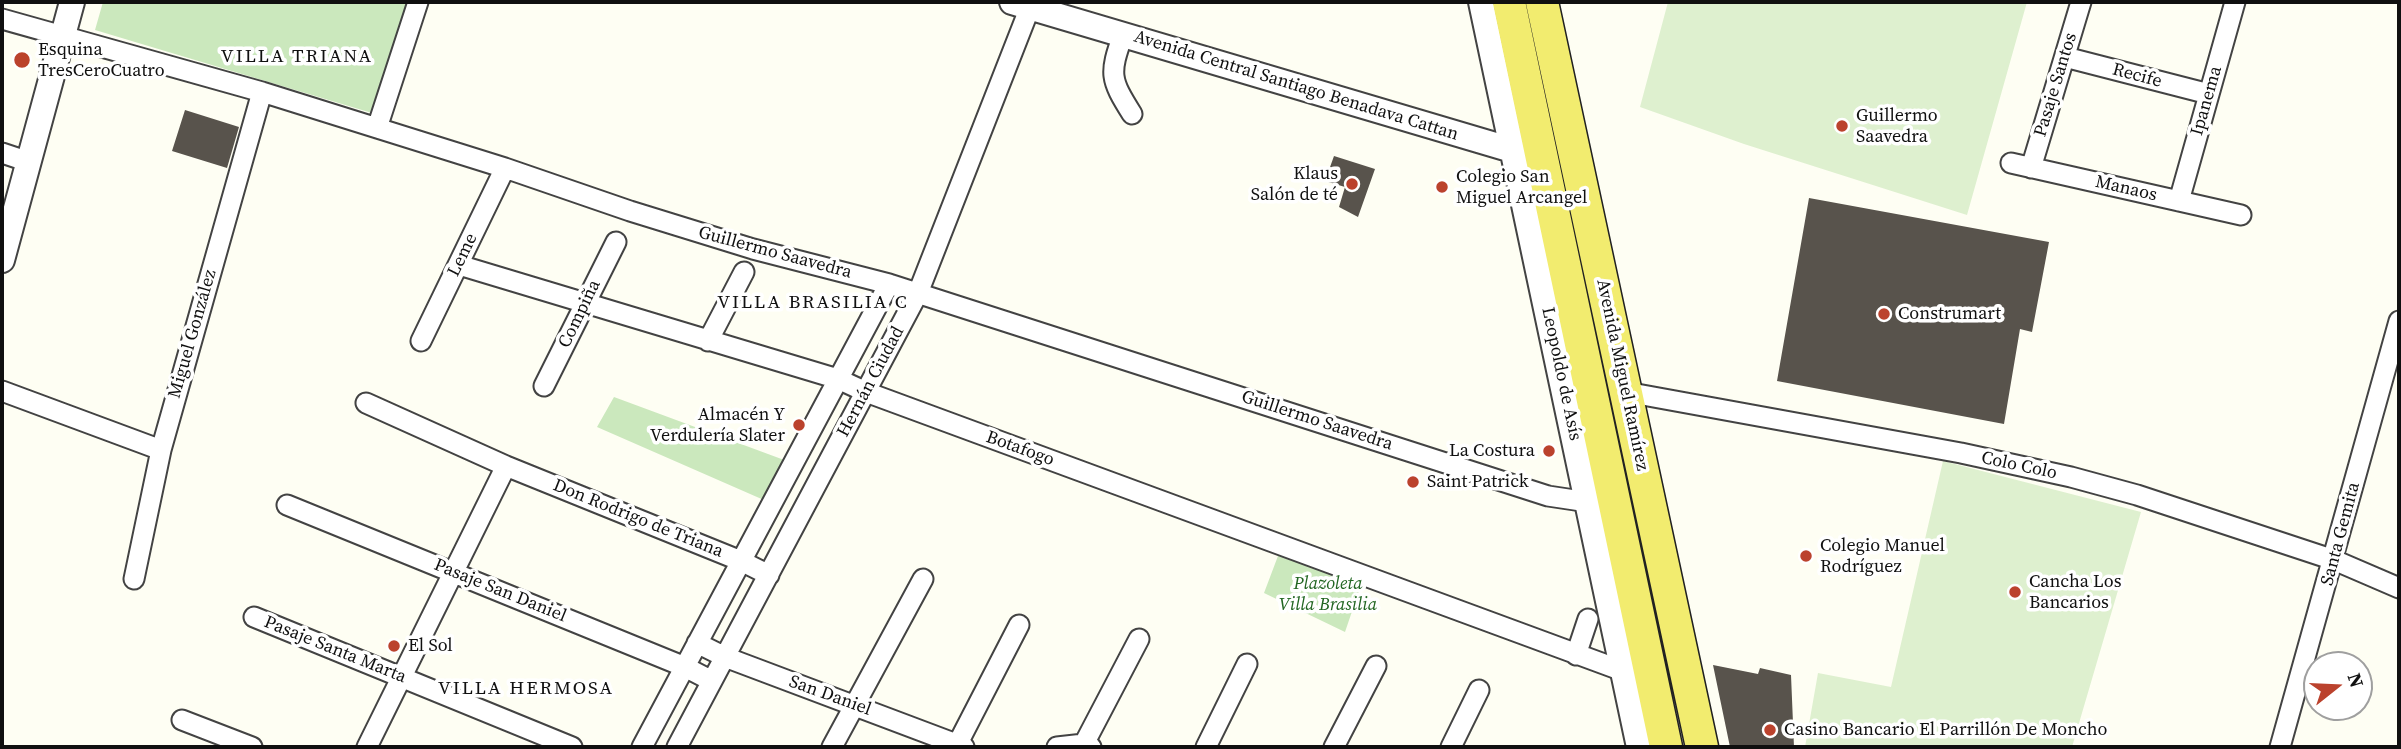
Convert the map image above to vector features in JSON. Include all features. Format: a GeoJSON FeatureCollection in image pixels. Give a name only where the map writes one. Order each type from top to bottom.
{"type":"FeatureCollection","features":[{"type":"Feature","properties":{"kind":"main road","name":"Avenida Miguel Ramírez"},"geometry":{"type":"LineString","coordinates":[[1508,2],[1666,747]]}},
{"type":"Feature","properties":{"kind":"main road","name":"Avenida Miguel Ramírez"},"geometry":{"type":"LineString","coordinates":[[1542,2],[1702,747]]}},
{"type":"Feature","properties":{"kind":"main road"},"geometry":{"type":"LineString","coordinates":[[1567,284],[1581,297],[1592,316],[1626,393]]}},
{"type":"Feature","properties":{"kind":"street"},"geometry":{"type":"LineString","coordinates":[[2,260],[72,2]]}},
{"type":"Feature","properties":{"kind":"street"},"geometry":{"type":"LineString","coordinates":[[377,128],[418,2]]}},
{"type":"Feature","properties":{"kind":"street","name":"Leopoldo de Asís"},"geometry":{"type":"LineString","coordinates":[[1481,2],[1639,747]]}},
{"type":"Feature","properties":{"kind":"street","name":"Pasaje Santos"},"geometry":{"type":"LineString","coordinates":[[2031,168],[2081,2]]}},
{"type":"Feature","properties":{"kind":"street","name":"Ipanema"},"geometry":{"type":"LineString","coordinates":[[2179,201],[2235,2]]}},
{"type":"Feature","properties":{"kind":"street","name":"Avenida Central Santiago Benadava Cattan"},"geometry":{"type":"LineString","coordinates":[[1025,4],[1512,150],[1542,163],[1579,173]]}},
{"type":"Feature","properties":{"kind":"street","name":"Hernán Ciudad"},"geometry":{"type":"LineString","coordinates":[[677,747],[919,293],[1025,4]]}},
{"type":"Feature","properties":{"kind":"street","name":"Guillermo Saavedra"},"geometry":{"type":"LineString","coordinates":[[2,19],[261,92],[753,249],[919,293],[1548,496],[1588,502]]}},
{"type":"Feature","properties":{"kind":"street"},"geometry":{"type":"LineString","coordinates":[[1123,35],[1114,58],[1112,76],[1116,89],[1132,114]]}},
{"type":"Feature","properties":{"kind":"street","name":"Recife"},"geometry":{"type":"LineString","coordinates":[[2065,57],[2209,94]]}},
{"type":"Feature","properties":{"kind":"street","name":"Miguel González"},"geometry":{"type":"LineString","coordinates":[[134,579],[161,450],[261,92]]}},
{"type":"Feature","properties":{"kind":"street"},"geometry":{"type":"LineString","coordinates":[[2,153],[29,162]]}},
{"type":"Feature","properties":{"kind":"street","name":"Manaos"},"geometry":{"type":"LineString","coordinates":[[2011,163],[2241,215]]}},
{"type":"Feature","properties":{"kind":"street","name":"Leme"},"geometry":{"type":"LineString","coordinates":[[421,341],[505,168]]}},
{"type":"Feature","properties":{"kind":"street","name":"Compiña"},"geometry":{"type":"LineString","coordinates":[[544,386],[616,242]]}},
{"type":"Feature","properties":{"kind":"street","name":"Botafogo"},"geometry":{"type":"LineString","coordinates":[[459,265],[838,379],[866,392],[1623,671]]}},
{"type":"Feature","properties":{"kind":"street"},"geometry":{"type":"LineString","coordinates":[[708,341],[744,272]]}},
{"type":"Feature","properties":{"kind":"street","name":"Hernán Ciudad"},"geometry":{"type":"LineString","coordinates":[[642,747],[889,284]]}},
{"type":"Feature","properties":{"kind":"street","name":"Santa Gemita"},"geometry":{"type":"LineString","coordinates":[[2280,747],[2399,321]]}},
{"type":"Feature","properties":{"kind":"street"},"geometry":{"type":"LineString","coordinates":[[2,391],[161,450]]}},
{"type":"Feature","properties":{"kind":"street","name":"Colo Colo"},"geometry":{"type":"LineString","coordinates":[[1626,393],[1961,453],[2071,477],[2137,495],[2334,560],[2399,588]]}},
{"type":"Feature","properties":{"kind":"street","name":"Don Rodrigo de Triana"},"geometry":{"type":"LineString","coordinates":[[366,403],[506,466],[741,561],[769,575]]}},
{"type":"Feature","properties":{"kind":"street"},"geometry":{"type":"LineString","coordinates":[[368,747],[506,466]]}},
{"type":"Feature","properties":{"kind":"street","name":"Pasaje San Daniel"},"geometry":{"type":"LineString","coordinates":[[287,505],[685,667],[712,681]]}},
{"type":"Feature","properties":{"kind":"street"},"geometry":{"type":"LineString","coordinates":[[832,747],[923,579]]}},
{"type":"Feature","properties":{"kind":"street","name":"Pasaje Santa Marta"},"geometry":{"type":"LineString","coordinates":[[254,617],[572,747]]}},
{"type":"Feature","properties":{"kind":"street"},"geometry":{"type":"LineString","coordinates":[[1576,655],[1588,619]]}},
{"type":"Feature","properties":{"kind":"street"},"geometry":{"type":"LineString","coordinates":[[959,746],[1019,625]]}},
{"type":"Feature","properties":{"kind":"street"},"geometry":{"type":"LineString","coordinates":[[1057,747],[1087,746],[1139,639]]}},
{"type":"Feature","properties":{"kind":"street","name":"San Daniel"},"geometry":{"type":"LineString","coordinates":[[697,643],[725,657],[959,746]]}},
{"type":"Feature","properties":{"kind":"street"},"geometry":{"type":"LineString","coordinates":[[1206,747],[1247,664]]}},
{"type":"Feature","properties":{"kind":"street"},"geometry":{"type":"LineString","coordinates":[[1334,747],[1376,666]]}},
{"type":"Feature","properties":{"kind":"street"},"geometry":{"type":"LineString","coordinates":[[1451,747],[1479,690]]}},
{"type":"Feature","properties":{"kind":"street"},"geometry":{"type":"LineString","coordinates":[[182,720],[252,747]]}},
{"type":"Feature","properties":{"kind":"green space"},"geometry":{"type":"Polygon","coordinates":[[[103,2],[407,2],[372,113],[95,30],[103,2]]]}},
{"type":"Feature","properties":{"kind":"green space","name":"Guillermo Saavedra"},"geometry":{"type":"Polygon","coordinates":[[[1668,2],[2027,2],[1967,215],[1744,144],[1640,107],[1668,2]]]}},
{"type":"Feature","properties":{"kind":"green space"},"geometry":{"type":"Polygon","coordinates":[[[614,397],[795,464],[773,504],[597,427],[614,397]]]}},
{"type":"Feature","properties":{"kind":"green space","name":"Cancha Los Bancarios"},"geometry":{"type":"Polygon","coordinates":[[[1943,461],[2141,512],[2072,747],[1805,747],[1818,673],[1891,687],[1943,461]]]}},
{"type":"Feature","properties":{"kind":"green space","name":"Plazoleta Villa Brasilia"},"geometry":{"type":"Polygon","coordinates":[[[1281,548],[1363,579],[1345,632],[1264,593],[1281,548]]]}},
{"type":"Feature","properties":{"kind":"building"},"geometry":{"type":"Polygon","coordinates":[[[185,110],[239,127],[227,168],[172,151],[185,110]]]}},
{"type":"Feature","properties":{"kind":"building","name":"Klaus Salón de té"},"geometry":{"type":"Polygon","coordinates":[[[1334,156],[1375,169],[1358,217],[1339,207],[1345,187],[1325,181],[1334,156]]]}},
{"type":"Feature","properties":{"kind":"building"},"geometry":{"type":"Polygon","coordinates":[[[1809,198],[2049,242],[2032,332],[2020,329],[2004,424],[1777,381],[1809,198]]]}},
{"type":"Feature","properties":{"kind":"building"},"geometry":{"type":"Polygon","coordinates":[[[1713,665],[1758,674],[1760,668],[1791,675],[1794,747],[1730,747],[1713,665]]]}},
{"type":"Feature","properties":{"kind":"place","name":"Esquina TresCeroCuatro"},"geometry":{"type":"Point","coordinates":[22,60]}},
{"type":"Feature","properties":{"kind":"place","name":"Guillermo Saavedra"},"geometry":{"type":"Point","coordinates":[1842,126]}},
{"type":"Feature","properties":{"kind":"place","name":"Klaus Salón de té"},"geometry":{"type":"Point","coordinates":[1352,184]}},
{"type":"Feature","properties":{"kind":"place","name":"Colegio San Miguel Arcangel"},"geometry":{"type":"Point","coordinates":[1442,187]}},
{"type":"Feature","properties":{"kind":"place","name":"Construmart"},"geometry":{"type":"Point","coordinates":[1884,314]}},
{"type":"Feature","properties":{"kind":"place","name":"Almacén Y Verdulería Slater"},"geometry":{"type":"Point","coordinates":[799,425]}},
{"type":"Feature","properties":{"kind":"place","name":"La Costura"},"geometry":{"type":"Point","coordinates":[1549,451]}},
{"type":"Feature","properties":{"kind":"place","name":"Saint Patrick"},"geometry":{"type":"Point","coordinates":[1413,482]}},
{"type":"Feature","properties":{"kind":"place","name":"Colegio Manuel Rodríguez"},"geometry":{"type":"Point","coordinates":[1806,556]}},
{"type":"Feature","properties":{"kind":"place","name":"Cancha Los Bancarios"},"geometry":{"type":"Point","coordinates":[2015,592]}},
{"type":"Feature","properties":{"kind":"place","name":"El Sol"},"geometry":{"type":"Point","coordinates":[394,646]}},
{"type":"Feature","properties":{"kind":"place","name":"Casino Bancario El Parrillón De Moncho"},"geometry":{"type":"Point","coordinates":[1770,730]}},
{"type":"Feature","properties":{"kind":"district","name":"VILLA TRIANA"},"geometry":{"type":"Point","coordinates":[297,57]}},
{"type":"Feature","properties":{"kind":"district","name":"VILLA BRASILIA C"},"geometry":{"type":"Point","coordinates":[813,303]}},
{"type":"Feature","properties":{"kind":"district","name":"VILLA HERMOSA"},"geometry":{"type":"Point","coordinates":[526,689]}}]}
